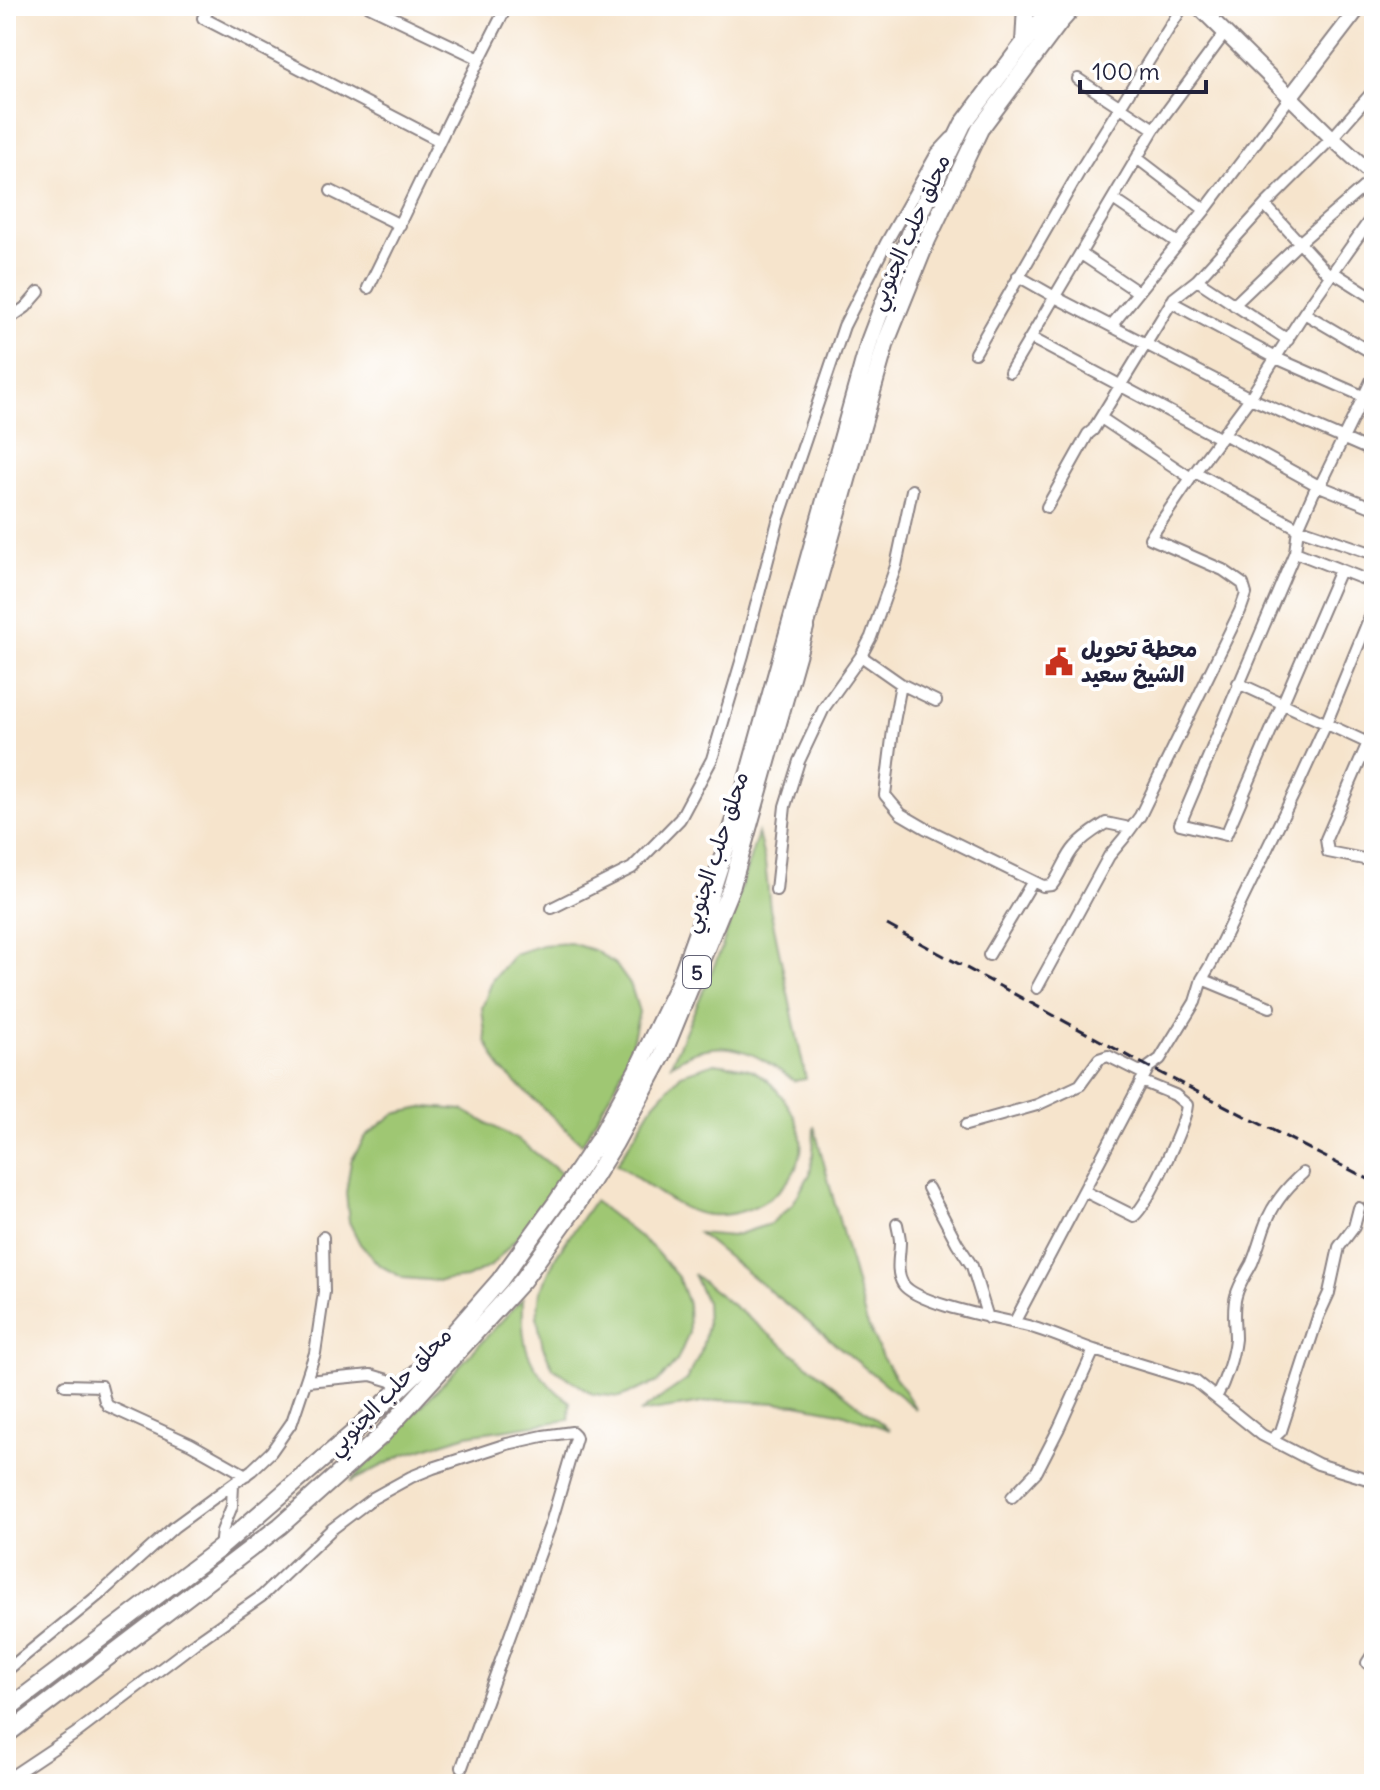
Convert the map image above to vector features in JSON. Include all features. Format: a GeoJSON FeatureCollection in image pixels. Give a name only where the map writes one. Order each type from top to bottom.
{"type":"FeatureCollection","features":[{"type":"Feature","properties":{"kind":"highway"},"geometry":{"type":"LineString","coordinates":[[1024,43],[1026,6]]}},
{"type":"Feature","properties":{"kind":"highway","name":"محلق حلب الجنوبي"},"geometry":{"type":"LineString","coordinates":[[6,1710],[220,1548],[429,1361],[500,1280],[599,1139],[630,1084],[678,985],[710,896],[741,801],[870,339],[911,231],[963,124],[1052,6]]}},
{"type":"Feature","properties":{"kind":"highway","name":"محلق حلب الجنوبي"},"geometry":{"type":"LineString","coordinates":[[6,1735],[280,1526],[381,1436],[523,1280],[574,1209],[615,1143],[662,1056],[732,885],[886,342],[927,240],[980,129],[1074,6]]}},
{"type":"Feature","properties":{"kind":"main road"},"geometry":{"type":"LineString","coordinates":[[1198,6],[1374,177]]}},
{"type":"Feature","properties":{"kind":"main road"},"geometry":{"type":"LineString","coordinates":[[1291,96],[1360,6]]}},
{"type":"Feature","properties":{"kind":"street"},"geometry":{"type":"LineString","coordinates":[[211,6],[203,18],[438,140]]}},
{"type":"Feature","properties":{"kind":"street"},"geometry":{"type":"LineString","coordinates":[[369,6],[480,59]]}},
{"type":"Feature","properties":{"kind":"street"},"geometry":{"type":"LineString","coordinates":[[368,288],[438,140],[507,6]]}},
{"type":"Feature","properties":{"kind":"street"},"geometry":{"type":"LineString","coordinates":[[975,353],[1081,169],[1183,6]]}},
{"type":"Feature","properties":{"kind":"street"},"geometry":{"type":"LineString","coordinates":[[1010,372],[1154,129],[1225,33]]}},
{"type":"Feature","properties":{"kind":"street"},"geometry":{"type":"LineString","coordinates":[[1078,79],[1154,129]]}},
{"type":"Feature","properties":{"kind":"street"},"geometry":{"type":"LineString","coordinates":[[1047,507],[1088,434],[1101,418],[1174,298],[1197,280],[1374,90]]}},
{"type":"Feature","properties":{"kind":"street"},"geometry":{"type":"LineString","coordinates":[[1111,326],[1205,210],[1291,96]]}},
{"type":"Feature","properties":{"kind":"street"},"geometry":{"type":"LineString","coordinates":[[552,908],[632,868],[680,819],[712,759],[778,521],[844,326],[937,153],[963,124]]}},
{"type":"Feature","properties":{"kind":"street"},"geometry":{"type":"LineString","coordinates":[[1137,158],[1205,210]]}},
{"type":"Feature","properties":{"kind":"street"},"geometry":{"type":"LineString","coordinates":[[1234,305],[1374,177]]}},
{"type":"Feature","properties":{"kind":"street"},"geometry":{"type":"LineString","coordinates":[[331,191],[400,225]]}},
{"type":"Feature","properties":{"kind":"street"},"geometry":{"type":"LineString","coordinates":[[1113,199],[1178,243]]}},
{"type":"Feature","properties":{"kind":"street"},"geometry":{"type":"LineString","coordinates":[[1265,205],[1332,274],[1374,298]]}},
{"type":"Feature","properties":{"kind":"street"},"geometry":{"type":"LineString","coordinates":[[1037,988],[1109,856],[1140,816],[1246,594],[1243,584],[1223,570],[1150,538],[1250,398],[1304,313],[1374,214]]}},
{"type":"Feature","properties":{"kind":"street"},"geometry":{"type":"LineString","coordinates":[[1081,254],[1138,292]]}},
{"type":"Feature","properties":{"kind":"street"},"geometry":{"type":"LineString","coordinates":[[1018,276],[1250,398],[1374,452]]}},
{"type":"Feature","properties":{"kind":"street"},"geometry":{"type":"LineString","coordinates":[[1197,280],[1288,340]]}},
{"type":"Feature","properties":{"kind":"street"},"geometry":{"type":"LineString","coordinates":[[6,321],[26,307],[39,292]]}},
{"type":"Feature","properties":{"kind":"street"},"geometry":{"type":"LineString","coordinates":[[1171,302],[1276,358],[1368,398]]}},
{"type":"Feature","properties":{"kind":"street"},"geometry":{"type":"LineString","coordinates":[[1304,313],[1374,354]]}},
{"type":"Feature","properties":{"kind":"street"},"geometry":{"type":"LineString","coordinates":[[1031,338],[1319,486],[1374,508]]}},
{"type":"Feature","properties":{"kind":"street"},"geometry":{"type":"LineString","coordinates":[[1340,570],[1226,835],[1180,824],[1295,552],[1298,528],[1342,439],[1368,398],[1374,375]]}},
{"type":"Feature","properties":{"kind":"street"},"geometry":{"type":"LineString","coordinates":[[1101,418],[1193,475],[1298,528],[1374,554]]}},
{"type":"Feature","properties":{"kind":"street"},"geometry":{"type":"LineString","coordinates":[[776,890],[785,806],[799,761],[824,708],[861,656],[882,610],[896,566],[912,490]]}},
{"type":"Feature","properties":{"kind":"street"},"geometry":{"type":"LineString","coordinates":[[1295,552],[1374,583]]}},
{"type":"Feature","properties":{"kind":"street"},"geometry":{"type":"LineString","coordinates":[[966,1125],[1037,1105],[1080,1085],[1103,1057],[1108,1056],[1140,1072],[1160,1059],[1195,1002],[1202,979],[1326,724],[1374,607]]}},
{"type":"Feature","properties":{"kind":"street"},"geometry":{"type":"LineString","coordinates":[[861,656],[901,684],[936,701]]}},
{"type":"Feature","properties":{"kind":"street"},"geometry":{"type":"LineString","coordinates":[[1238,683],[1326,724],[1369,749]]}},
{"type":"Feature","properties":{"kind":"street"},"geometry":{"type":"LineString","coordinates":[[901,684],[885,795],[901,814],[1043,886],[1052,885],[1074,847],[1106,823],[1130,830]]}},
{"type":"Feature","properties":{"kind":"street"},"geometry":{"type":"LineString","coordinates":[[1374,729],[1369,749],[1326,839],[1328,852],[1370,860],[1374,844]]}},
{"type":"Feature","properties":{"kind":"street"},"geometry":{"type":"LineString","coordinates":[[989,955],[1033,881]]}},
{"type":"Feature","properties":{"kind":"street"},"geometry":{"type":"LineString","coordinates":[[1202,979],[1270,1007]]}},
{"type":"Feature","properties":{"kind":"street"},"geometry":{"type":"LineString","coordinates":[[1014,1323],[1149,1067]]}},
{"type":"Feature","properties":{"kind":"street"},"geometry":{"type":"LineString","coordinates":[[1084,1191],[1134,1216],[1151,1190],[1179,1134],[1187,1105],[1175,1095],[1141,1081]]}},
{"type":"Feature","properties":{"kind":"street"},"geometry":{"type":"LineString","coordinates":[[1216,1398],[1233,1351],[1236,1295],[1274,1206],[1291,1183],[1303,1173]]}},
{"type":"Feature","properties":{"kind":"street"},"geometry":{"type":"LineString","coordinates":[[928,1188],[972,1266],[988,1318]]}},
{"type":"Feature","properties":{"kind":"street"},"geometry":{"type":"LineString","coordinates":[[1272,1439],[1281,1431],[1318,1317],[1329,1293],[1339,1247],[1354,1227],[1359,1208]]}},
{"type":"Feature","properties":{"kind":"street"},"geometry":{"type":"LineString","coordinates":[[897,1224],[900,1276],[904,1286],[911,1291],[956,1309],[1026,1325],[1195,1381],[1262,1435],[1318,1464],[1374,1481]]}},
{"type":"Feature","properties":{"kind":"street"},"geometry":{"type":"LineString","coordinates":[[6,1671],[101,1593],[174,1527],[246,1475],[271,1452],[292,1422],[315,1353],[324,1292],[323,1237]]}},
{"type":"Feature","properties":{"kind":"street"},"geometry":{"type":"LineString","coordinates":[[1012,1497],[1037,1471],[1094,1350]]}},
{"type":"Feature","properties":{"kind":"street"},"geometry":{"type":"LineString","coordinates":[[307,1381],[371,1375],[391,1381],[400,1388]]}},
{"type":"Feature","properties":{"kind":"street"},"geometry":{"type":"LineString","coordinates":[[65,1385],[101,1386],[108,1406],[191,1444],[246,1475]]}},
{"type":"Feature","properties":{"kind":"street"},"geometry":{"type":"LineString","coordinates":[[6,1780],[75,1734],[262,1596],[339,1523],[373,1498],[422,1473],[507,1444],[573,1433],[576,1438],[551,1523],[462,1767]]}},
{"type":"Feature","properties":{"kind":"street"},"geometry":{"type":"LineString","coordinates":[[220,1548],[222,1531],[232,1506],[233,1485]]}},
{"type":"Feature","properties":{"kind":"street"},"geometry":{"type":"LineString","coordinates":[[1367,1663],[1374,1652]]}},
{"type":"Feature","properties":{"kind":"green space"},"geometry":{"type":"Polygon","coordinates":[[[758,833],[770,908],[806,1079],[794,1081],[760,1058],[722,1047],[694,1052],[671,1064],[721,950],[758,833]]]}},
{"type":"Feature","properties":{"kind":"green space"},"geometry":{"type":"Polygon","coordinates":[[[570,943],[596,951],[616,965],[631,986],[639,1012],[630,1051],[617,1082],[582,1144],[501,1069],[486,1041],[482,1008],[493,979],[514,954],[542,945],[570,943]]]}},
{"type":"Feature","properties":{"kind":"green space"},"geometry":{"type":"Polygon","coordinates":[[[715,1063],[752,1070],[771,1084],[794,1115],[801,1140],[800,1157],[786,1184],[762,1203],[747,1210],[717,1215],[702,1214],[680,1206],[617,1164],[653,1105],[681,1074],[715,1063]]]}},
{"type":"Feature","properties":{"kind":"green space"},"geometry":{"type":"Polygon","coordinates":[[[427,1107],[463,1110],[520,1141],[565,1176],[528,1226],[491,1266],[466,1278],[440,1281],[403,1278],[379,1265],[360,1244],[349,1222],[346,1193],[351,1161],[366,1136],[394,1114],[427,1107]]]}},
{"type":"Feature","properties":{"kind":"green space"},"geometry":{"type":"Polygon","coordinates":[[[814,1126],[866,1321],[882,1357],[916,1409],[698,1233],[732,1236],[770,1224],[792,1205],[810,1174],[814,1126]]]}},
{"type":"Feature","properties":{"kind":"green space"},"geometry":{"type":"Polygon","coordinates":[[[594,1201],[652,1247],[678,1277],[688,1304],[689,1333],[677,1361],[658,1382],[620,1397],[593,1394],[553,1368],[543,1347],[537,1317],[540,1292],[556,1256],[594,1201]]]}},
{"type":"Feature","properties":{"kind":"green space"},"geometry":{"type":"Polygon","coordinates":[[[693,1274],[890,1430],[839,1412],[797,1404],[721,1400],[639,1413],[686,1380],[701,1352],[707,1326],[706,1302],[693,1274]]]}},
{"type":"Feature","properties":{"kind":"green space"},"geometry":{"type":"Polygon","coordinates":[[[523,1298],[523,1331],[529,1356],[547,1382],[570,1402],[569,1420],[467,1435],[403,1455],[350,1482],[523,1298]]]}},
{"type":"Feature","properties":{"kind":"railway"},"geometry":{"type":"LineString","coordinates":[[887,925],[1149,1067],[1374,1182]]}},
{"type":"Feature","properties":{"kind":"place","name":"محطة تحويل الشيخ سعيد"},"geometry":{"type":"Point","coordinates":[1059,662]}}]}
